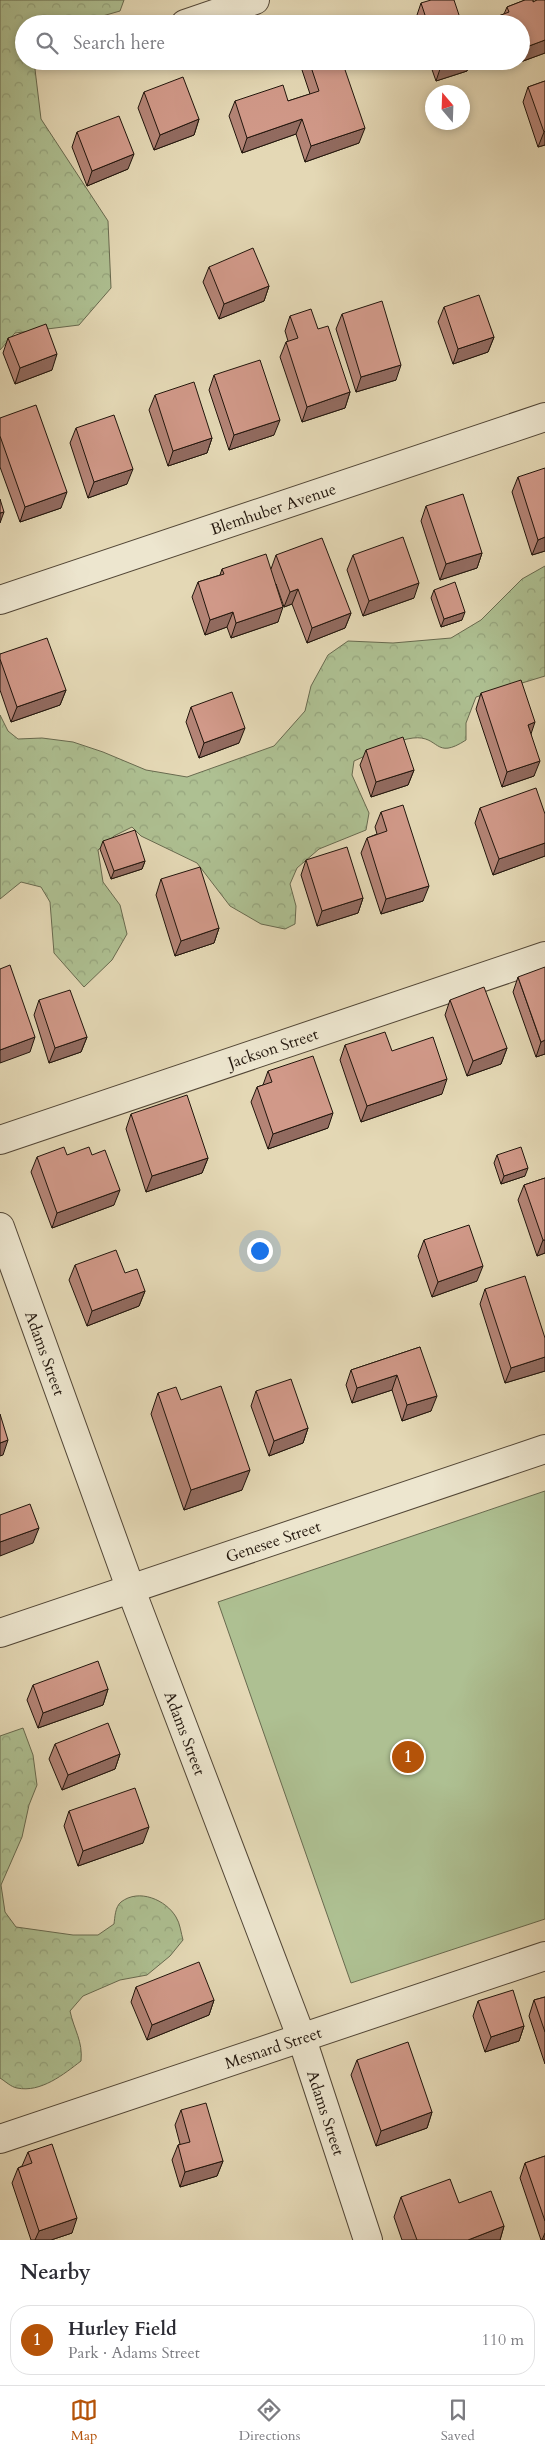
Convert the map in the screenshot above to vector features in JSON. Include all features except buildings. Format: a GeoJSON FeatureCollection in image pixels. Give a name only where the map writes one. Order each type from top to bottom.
{"type":"FeatureCollection","features":[{"type":"Feature","properties":{"kind":"street"},"geometry":{"type":"LineString","coordinates":[[211,15],[255,0]]}},
{"type":"Feature","properties":{"kind":"street","name":"Blemhuber Avenue"},"geometry":{"type":"LineString","coordinates":[[0,600],[545,418]]}},
{"type":"Feature","properties":{"kind":"street","name":"Jackson Street"},"geometry":{"type":"LineString","coordinates":[[0,1140],[545,956]]}},
{"type":"Feature","properties":{"kind":"street","name":"Adams Street"},"geometry":{"type":"LineString","coordinates":[[0,1227],[130,1590],[302,2039],[368,2240]]}},
{"type":"Feature","properties":{"kind":"street","name":"Genesee Street"},"geometry":{"type":"LineString","coordinates":[[0,1633],[545,1449]]}},
{"type":"Feature","properties":{"kind":"street","name":"Mesnard Street"},"geometry":{"type":"LineString","coordinates":[[0,2139],[545,1956]]}},
{"type":"Feature","properties":{"kind":"green space"},"geometry":{"type":"Polygon","coordinates":[[[0,0],[124,0],[120,11],[106,15],[15,15],[15,70],[35,70],[41,119],[108,221],[111,288],[79,325],[15,333],[0,350],[0,0]]]}},
{"type":"Feature","properties":{"kind":"green space"},"geometry":{"type":"Polygon","coordinates":[[[545,566],[545,676],[476,697],[466,723],[466,740],[456,746],[442,748],[428,740],[413,738],[392,744],[354,761],[352,775],[369,813],[366,830],[319,849],[297,868],[290,884],[296,906],[295,924],[285,929],[261,924],[230,906],[197,863],[141,836],[132,827],[114,836],[98,850],[103,882],[120,905],[127,934],[112,960],[84,987],[54,953],[50,902],[41,887],[21,882],[0,899],[0,715],[8,731],[18,739],[42,738],[73,742],[146,770],[187,777],[274,746],[305,711],[311,686],[328,655],[348,641],[393,643],[451,638],[481,620],[522,579],[545,566]]]}},
{"type":"Feature","properties":{"kind":"green space"},"geometry":{"type":"Polygon","coordinates":[[[545,1491],[545,1919],[351,1983],[218,1602],[545,1491]]]}},
{"type":"Feature","properties":{"kind":"green space"},"geometry":{"type":"Polygon","coordinates":[[[23,1728],[33,1755],[37,1785],[29,1805],[22,1837],[1,1885],[5,1912],[16,1927],[73,1935],[98,1935],[114,1924],[116,1909],[121,1902],[128,1898],[144,1896],[159,1901],[172,1911],[178,1922],[183,1940],[170,1956],[147,1975],[120,1980],[83,1996],[70,2011],[79,2041],[81,2061],[52,2081],[35,2088],[26,2089],[10,2085],[0,2078],[0,1736],[23,1728]]]}},
{"type":"Feature","properties":{"kind":"place","name":"Hurley Field"},"geometry":{"type":"Point","coordinates":[408,1757]}}]}
